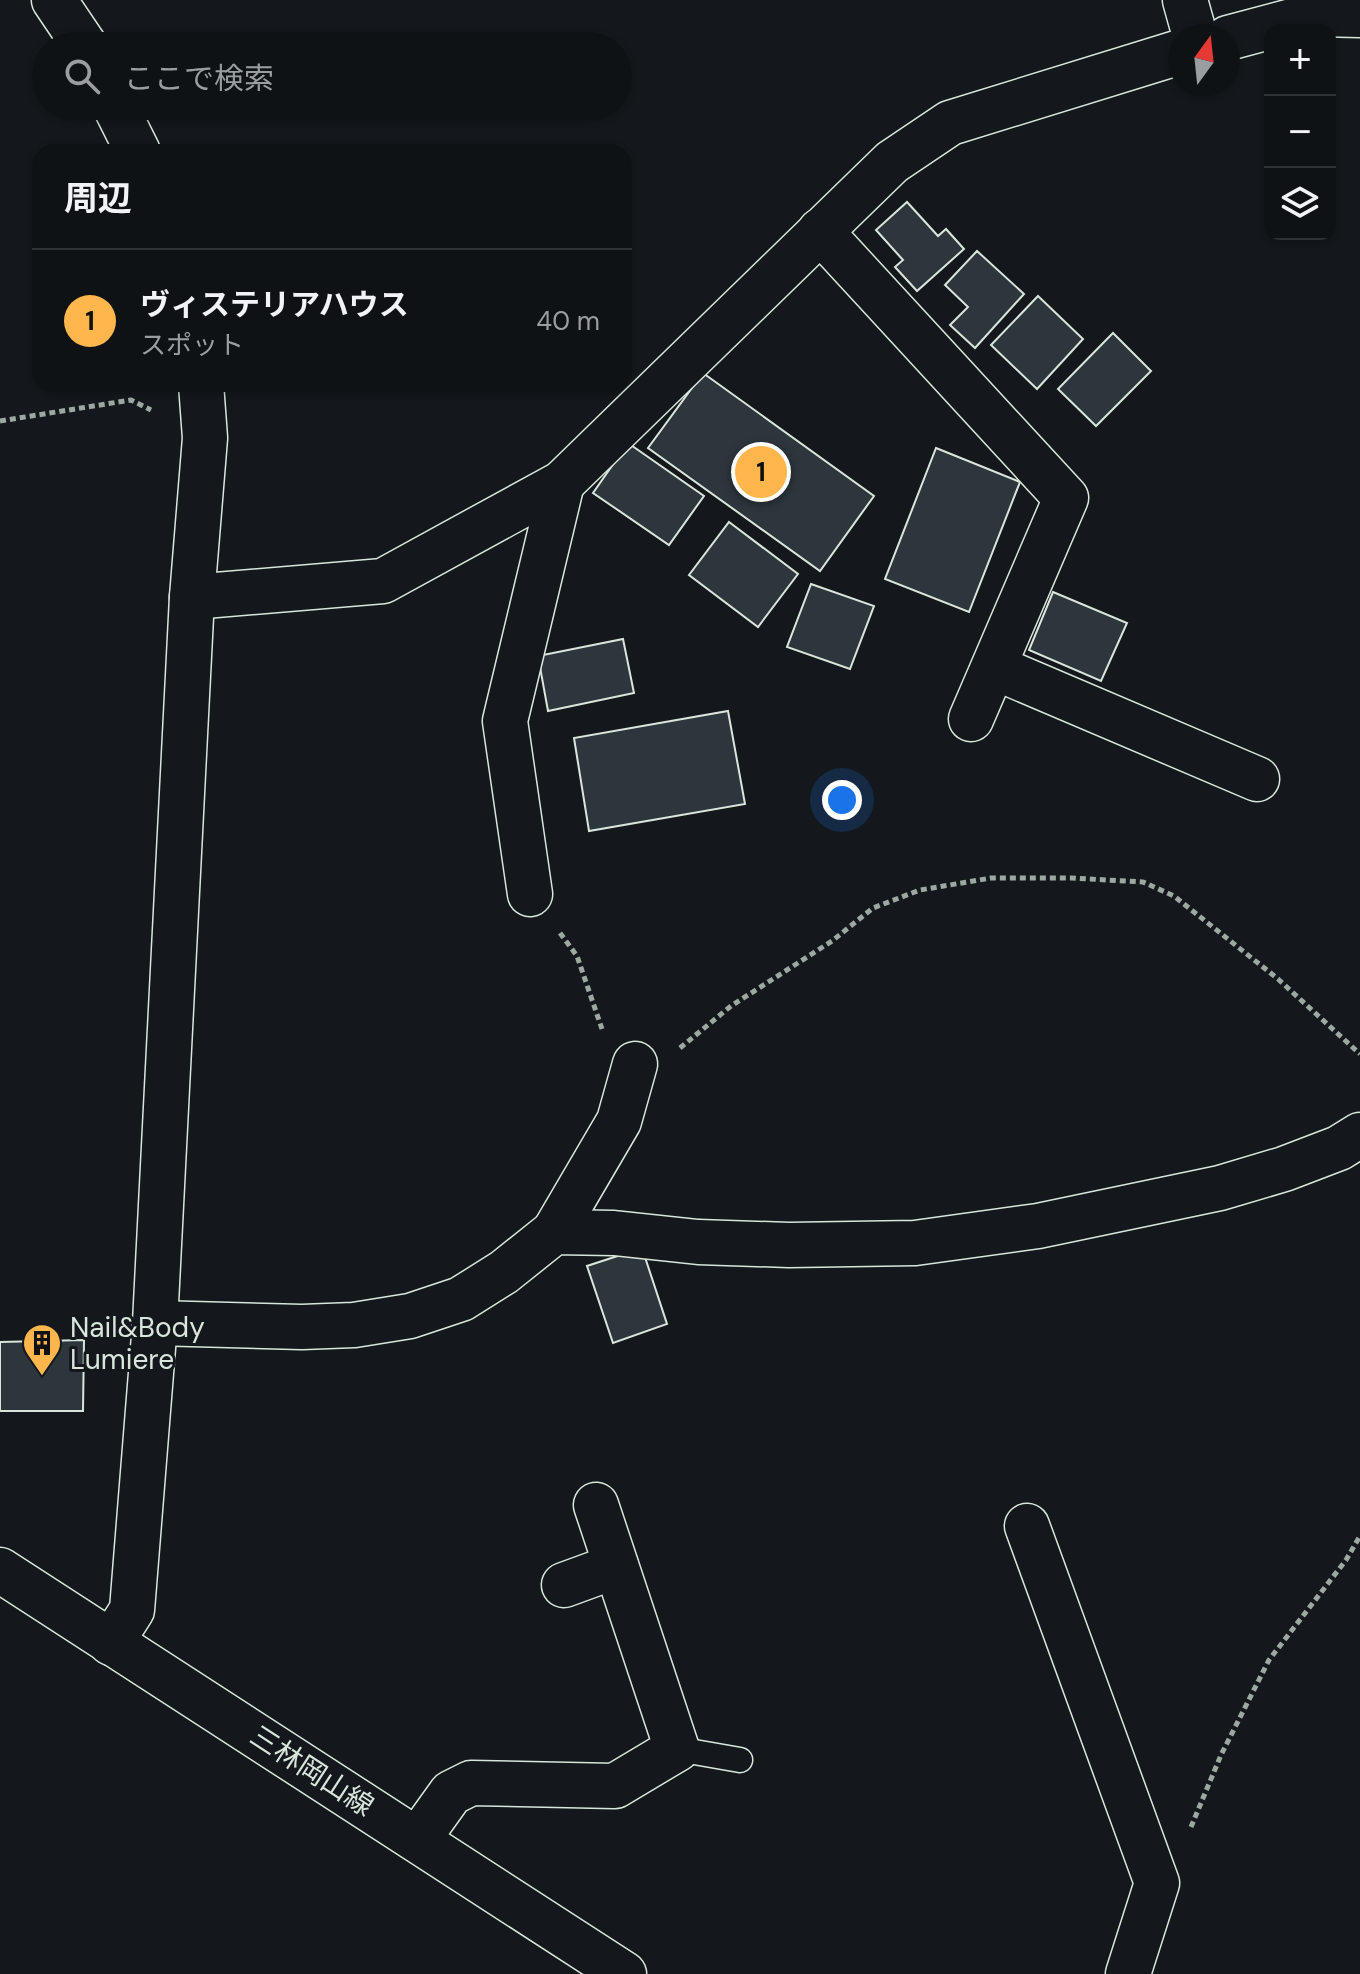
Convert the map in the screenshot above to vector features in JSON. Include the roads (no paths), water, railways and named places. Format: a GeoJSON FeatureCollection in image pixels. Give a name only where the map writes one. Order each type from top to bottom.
{"type":"FeatureCollection","features":[{"type":"Feature","properties":{"kind":"street"},"geometry":{"type":"LineString","coordinates":[[54,0],[76,32]]}},
{"type":"Feature","properties":{"kind":"street"},"geometry":{"type":"LineString","coordinates":[[1185,0],[1192,24]]}},
{"type":"Feature","properties":{"kind":"street"},"geometry":{"type":"LineString","coordinates":[[1240,35],[1318,14],[1360,15]]}},
{"type":"Feature","properties":{"kind":"street"},"geometry":{"type":"LineString","coordinates":[[192,597],[383,581],[562,483],[892,162],[950,123],[1168,56]]}},
{"type":"Feature","properties":{"kind":"street"},"geometry":{"type":"LineString","coordinates":[[122,120],[134,144]]}},
{"type":"Feature","properties":{"kind":"street"},"geometry":{"type":"LineString","coordinates":[[820,231],[1066,498],[971,719]]}},
{"type":"Feature","properties":{"kind":"street"},"geometry":{"type":"LineString","coordinates":[[111,1643],[132,1610],[155,1323],[192,597],[205,438],[202,392]]}},
{"type":"Feature","properties":{"kind":"street"},"geometry":{"type":"LineString","coordinates":[[530,894],[505,721],[562,483]]}},
{"type":"Feature","properties":{"kind":"street"},"geometry":{"type":"LineString","coordinates":[[994,667],[1257,779]]}},
{"type":"Feature","properties":{"kind":"street"},"geometry":{"type":"LineString","coordinates":[[155,1323],[302,1327],[354,1325],[410,1316],[461,1299],[504,1272],[554,1232],[619,1121],[622,1064]]}},
{"type":"Feature","properties":{"kind":"street"},"geometry":{"type":"LineString","coordinates":[[554,1232],[614,1233],[728,1243],[915,1243],[1038,1226],[1220,1188],[1284,1169],[1339,1148],[1360,1135]]}},
{"type":"Feature","properties":{"kind":"street"},"geometry":{"type":"LineString","coordinates":[[418,1839],[451,1793],[471,1783],[615,1786],[677,1749],[596,1505]]}},
{"type":"Feature","properties":{"kind":"street"},"geometry":{"type":"LineString","coordinates":[[1027,1526],[1157,1883],[1128,1974]]}},
{"type":"Feature","properties":{"kind":"street"},"geometry":{"type":"LineString","coordinates":[[564,1585],[616,1566]]}},
{"type":"Feature","properties":{"kind":"street","name":"三林岡山線"},"geometry":{"type":"LineString","coordinates":[[0,1570],[624,1974]]}},
{"type":"Feature","properties":{"kind":"lane"},"geometry":{"type":"LineString","coordinates":[[677,1749],[740,1760]]}},
{"type":"Feature","properties":{"kind":"place","name":"ヴィステリアハウス"},"geometry":{"type":"Point","coordinates":[761,472]}},
{"type":"Feature","properties":{"kind":"place","name":"Nail&Body Lumiere"},"geometry":{"type":"Point","coordinates":[42,1377]}}]}
